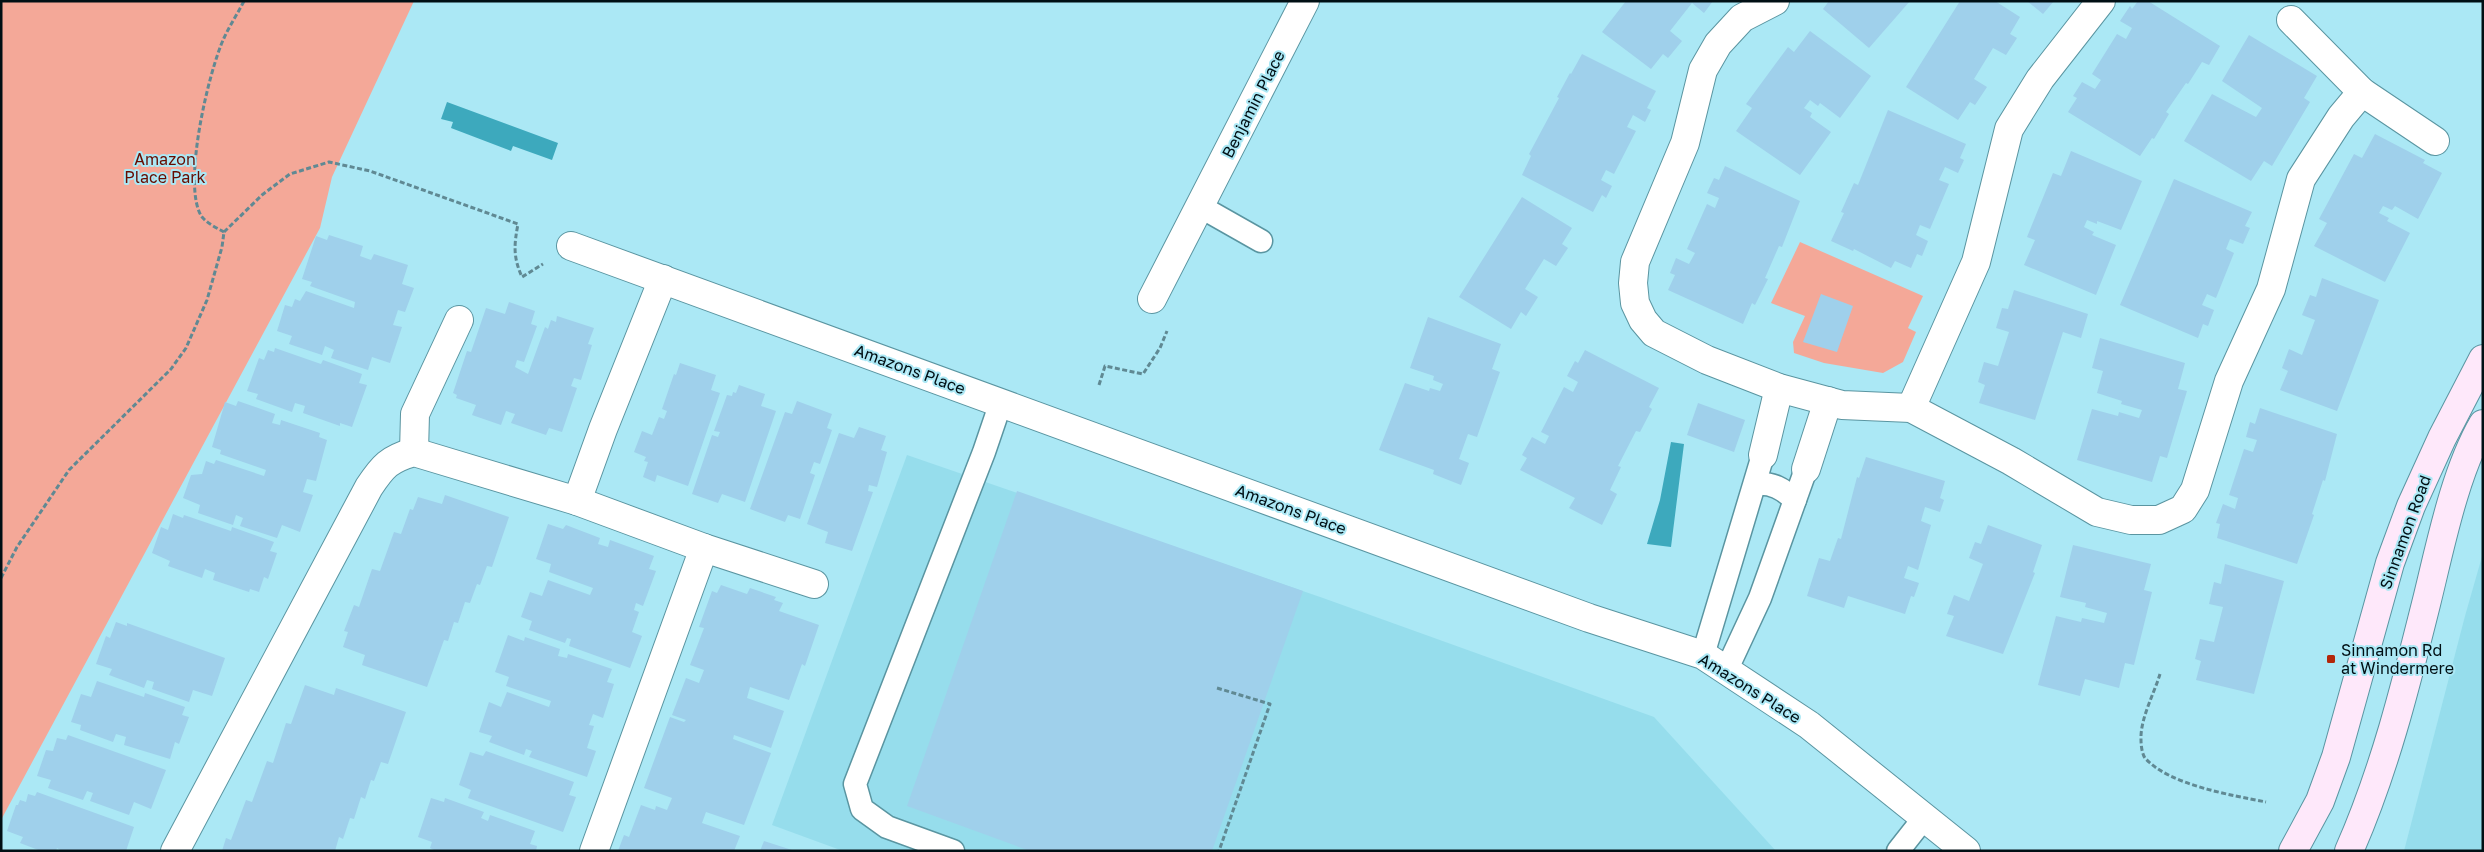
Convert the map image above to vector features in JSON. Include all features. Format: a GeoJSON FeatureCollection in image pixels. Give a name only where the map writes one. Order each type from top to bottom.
{"type":"FeatureCollection","features":[{"type":"Feature","properties":{"kind":"main road","name":"Sinnamon Road"},"geometry":{"type":"LineString","coordinates":[[2293,851],[2320,801],[2336,757],[2390,563],[2411,506],[2442,438],[2483,360]]}},
{"type":"Feature","properties":{"kind":"main road"},"geometry":{"type":"LineString","coordinates":[[2349,851],[2366,811],[2392,736],[2440,546],[2461,475],[2483,424]]}},
{"type":"Feature","properties":{"kind":"street","name":"Benjamin Place"},"geometry":{"type":"LineString","coordinates":[[1152,299],[1201,207],[1305,1]]}},
{"type":"Feature","properties":{"kind":"street"},"geometry":{"type":"LineString","coordinates":[[1775,1],[1742,18],[1718,44],[1703,70],[1684,143],[1635,262],[1633,284],[1635,303],[1654,333],[1707,360],[1778,388],[1842,405],[1911,408],[2012,461],[2097,512],[2131,520],[2159,520],[2183,509],[2195,490],[2229,381],[2271,289],[2301,179],[2341,117],[2362,92]]}},
{"type":"Feature","properties":{"kind":"street"},"geometry":{"type":"LineString","coordinates":[[1911,408],[1976,262],[2009,129],[2040,79],[2102,1]]}},
{"type":"Feature","properties":{"kind":"street"},"geometry":{"type":"LineString","coordinates":[[2291,20],[2362,92],[2435,141]]}},
{"type":"Feature","properties":{"kind":"street","name":"Amazons Place"},"geometry":{"type":"LineString","coordinates":[[571,246],[1589,618],[1703,655],[1809,725],[1966,851]]}},
{"type":"Feature","properties":{"kind":"street"},"geometry":{"type":"LineString","coordinates":[[577,501],[606,421],[663,279]]}},
{"type":"Feature","properties":{"kind":"street"},"geometry":{"type":"LineString","coordinates":[[414,452],[415,414],[459,320]]}},
{"type":"Feature","properties":{"kind":"street"},"geometry":{"type":"LineString","coordinates":[[1764,455],[1778,388]]}},
{"type":"Feature","properties":{"kind":"street"},"geometry":{"type":"LineString","coordinates":[[1806,469],[1828,401]]}},
{"type":"Feature","properties":{"kind":"street"},"geometry":{"type":"LineString","coordinates":[[175,851],[368,487],[382,467],[396,457],[414,452],[577,501],[704,548],[814,584]]}},
{"type":"Feature","properties":{"kind":"street"},"geometry":{"type":"LineString","coordinates":[[594,851],[704,548]]}},
{"type":"Feature","properties":{"kind":"lane"},"geometry":{"type":"LineString","coordinates":[[1201,207],[1261,241]]}},
{"type":"Feature","properties":{"kind":"lane"},"geometry":{"type":"LineString","coordinates":[[953,851],[887,827],[862,809],[855,784],[984,452],[1001,402]]}},
{"type":"Feature","properties":{"kind":"lane"},"geometry":{"type":"LineString","coordinates":[[1703,655],[1764,455]]}},
{"type":"Feature","properties":{"kind":"lane"},"geometry":{"type":"LineString","coordinates":[[1726,671],[1760,598],[1806,469]]}},
{"type":"Feature","properties":{"kind":"lane"},"geometry":{"type":"LineString","coordinates":[[1755,484],[1764,483],[1782,488],[1795,500]]}},
{"type":"Feature","properties":{"kind":"lane"},"geometry":{"type":"LineString","coordinates":[[1898,851],[1924,818]]}},
{"type":"Feature","properties":{"kind":"path"},"geometry":{"type":"LineString","coordinates":[[224,232],[209,223],[199,211],[194,164],[205,99],[212,73],[223,39],[244,1]]}},
{"type":"Feature","properties":{"kind":"path"},"geometry":{"type":"LineString","coordinates":[[1,578],[17,547],[69,470],[170,369],[186,348],[207,300],[222,247],[224,232],[262,195],[290,174],[330,162],[370,171],[518,224],[514,244],[514,259],[522,277],[571,246]]}},
{"type":"Feature","properties":{"kind":"path"},"geometry":{"type":"LineString","coordinates":[[1098,386],[1105,366],[1143,374],[1160,348],[1167,330]]}},
{"type":"Feature","properties":{"kind":"path"},"geometry":{"type":"LineString","coordinates":[[2160,674],[2142,728],[2141,740],[2144,756],[2160,770],[2175,778],[2230,795],[2266,802]]}},
{"type":"Feature","properties":{"kind":"path"},"geometry":{"type":"LineString","coordinates":[[1217,688],[1270,704],[1219,851]]}},
{"type":"Feature","properties":{"kind":"shaded area"},"geometry":{"type":"Polygon","coordinates":[[[447,102],[558,143],[552,160],[513,146],[511,151],[451,128],[453,122],[441,119],[447,102]]]}},
{"type":"Feature","properties":{"kind":"shaded area"},"geometry":{"type":"Polygon","coordinates":[[[1671,442],[1684,444],[1671,547],[1647,544],[1660,500],[1671,442]]]}},
{"type":"Feature","properties":{"kind":"shaded area"},"geometry":{"type":"Polygon","coordinates":[[[907,455],[1323,598],[1654,717],[1776,851],[843,851],[772,825],[907,455]]]}},
{"type":"Feature","properties":{"kind":"shaded area"},"geometry":{"type":"Polygon","coordinates":[[[2483,553],[2483,851],[2404,851],[2465,616],[2483,553]]]}},
{"type":"Feature","properties":{"kind":"green space","name":"Amazon Place Park"},"geometry":{"type":"Polygon","coordinates":[[[1,1],[414,1],[332,177],[320,228],[1,820],[1,1]]]}},
{"type":"Feature","properties":{"kind":"green space"},"geometry":{"type":"Polygon","coordinates":[[[1800,242],[1923,296],[1908,328],[1916,332],[1903,362],[1883,373],[1824,363],[1794,353],[1793,342],[1805,316],[1771,303],[1800,242]]]}},
{"type":"Feature","properties":{"kind":"building"},"geometry":{"type":"Polygon","coordinates":[[[1626,1],[1713,1],[1704,13],[1692,3],[1670,31],[1682,41],[1668,58],[1663,54],[1651,69],[1602,32],[1626,1]]]}},
{"type":"Feature","properties":{"kind":"building"},"geometry":{"type":"Polygon","coordinates":[[[1829,1],[1910,1],[1869,48],[1823,9],[1829,1]]]}},
{"type":"Feature","properties":{"kind":"building"},"geometry":{"type":"Polygon","coordinates":[[[1960,1],[1995,1],[2020,17],[2010,34],[2017,38],[2006,55],[1993,48],[1974,79],[1987,87],[1975,105],[1970,102],[1958,120],[1906,87],[1960,1]]]}},
{"type":"Feature","properties":{"kind":"building"},"geometry":{"type":"Polygon","coordinates":[[[2027,1],[2054,1],[2043,14],[2027,1]]]}},
{"type":"Feature","properties":{"kind":"building"},"geometry":{"type":"Polygon","coordinates":[[[2138,1],[2148,1],[2220,46],[2209,65],[2202,62],[2188,84],[2186,83],[2166,112],[2169,114],[2154,139],[2152,138],[2140,156],[2068,112],[2077,98],[2073,96],[2082,82],[2095,89],[2101,80],[2092,74],[2117,34],[2126,39],[2132,28],[2120,21],[2130,6],[2132,9],[2138,1]]]}},
{"type":"Feature","properties":{"kind":"building"},"geometry":{"type":"Polygon","coordinates":[[[1810,31],[1871,76],[1840,118],[1820,103],[1818,106],[1810,100],[1804,108],[1812,113],[1810,117],[1831,132],[1800,175],[1736,131],[1752,108],[1746,104],[1788,47],[1794,52],[1810,31]]]}},
{"type":"Feature","properties":{"kind":"building"},"geometry":{"type":"Polygon","coordinates":[[[2249,35],[2317,76],[2304,98],[2310,102],[2272,166],[2264,161],[2251,181],[2184,141],[2212,94],[2256,117],[2262,108],[2222,81],[2249,35]]]}},
{"type":"Feature","properties":{"kind":"building"},"geometry":{"type":"Polygon","coordinates":[[[1582,54],[1656,91],[1647,108],[1651,110],[1645,122],[1633,115],[1627,127],[1636,131],[1614,174],[1606,170],[1601,180],[1612,186],[1606,198],[1602,195],[1593,212],[1522,175],[1531,156],[1529,154],[1559,98],[1557,97],[1582,54]]]}},
{"type":"Feature","properties":{"kind":"building"},"geometry":{"type":"Polygon","coordinates":[[[1888,110],[1966,144],[1960,158],[1964,160],[1958,173],[1945,167],[1939,180],[1949,184],[1930,229],[1920,225],[1916,235],[1928,241],[1922,256],[1917,254],[1911,268],[1895,261],[1891,268],[1854,249],[1853,251],[1831,241],[1844,213],[1841,212],[1854,183],[1858,185],[1888,110]]]}},
{"type":"Feature","properties":{"kind":"building"},"geometry":{"type":"Polygon","coordinates":[[[2375,134],[2425,160],[2423,163],[2442,173],[2418,219],[2395,206],[2392,210],[2383,206],[2379,213],[2389,218],[2387,221],[2410,233],[2385,282],[2314,246],[2327,223],[2319,219],[2354,154],[2362,158],[2375,134]]]}},
{"type":"Feature","properties":{"kind":"building"},"geometry":{"type":"Polygon","coordinates":[[[2071,151],[2142,181],[2121,230],[2097,221],[2097,224],[2087,220],[2084,227],[2094,232],[2092,235],[2116,245],[2096,295],[2024,265],[2035,240],[2027,237],[2053,173],[2061,176],[2071,151]]]}},
{"type":"Feature","properties":{"kind":"building"},"geometry":{"type":"Polygon","coordinates":[[[1725,166],[1800,201],[1782,247],[1779,246],[1765,278],[1768,279],[1755,305],[1752,303],[1743,324],[1668,290],[1675,275],[1670,273],[1676,258],[1689,264],[1695,253],[1687,249],[1707,204],[1715,208],[1719,198],[1707,193],[1714,178],[1719,180],[1725,166]]]}},
{"type":"Feature","properties":{"kind":"building"},"geometry":{"type":"Polygon","coordinates":[[[2174,179],[2252,212],[2245,226],[2250,228],[2243,244],[2230,239],[2226,249],[2234,253],[2216,298],[2207,294],[2202,305],[2214,310],[2208,326],[2203,324],[2198,338],[2120,305],[2174,179]]]}},
{"type":"Feature","properties":{"kind":"building"},"geometry":{"type":"Polygon","coordinates":[[[1522,197],[1572,228],[1562,244],[1568,248],[1556,266],[1544,259],[1525,289],[1538,297],[1526,316],[1521,312],[1511,329],[1459,297],[1522,197]]]}},
{"type":"Feature","properties":{"kind":"building"},"geometry":{"type":"Polygon","coordinates":[[[329,235],[363,246],[360,256],[371,260],[374,254],[408,265],[402,284],[414,288],[405,312],[398,310],[393,325],[402,327],[390,363],[372,357],[368,370],[331,358],[334,350],[325,346],[322,355],[289,344],[292,336],[277,331],[285,305],[292,307],[295,299],[300,301],[306,291],[354,308],[355,302],[310,286],[312,282],[302,279],[316,236],[327,240],[329,235]]]}},
{"type":"Feature","properties":{"kind":"building"},"geometry":{"type":"Polygon","coordinates":[[[2322,278],[2379,300],[2337,411],[2280,390],[2288,371],[2282,368],[2289,349],[2302,355],[2315,320],[2302,315],[2310,295],[2316,297],[2322,278]]]}},
{"type":"Feature","properties":{"kind":"building"},"geometry":{"type":"Polygon","coordinates":[[[2014,290],[2088,314],[2081,338],[2063,332],[2035,420],[1979,403],[1985,385],[1978,382],[1984,362],[1998,366],[2009,332],[1996,328],[2002,308],[2008,309],[2014,290]]]}},
{"type":"Feature","properties":{"kind":"building"},"geometry":{"type":"Polygon","coordinates":[[[1821,294],[1853,306],[1837,352],[1803,342],[1821,294]]]}},
{"type":"Feature","properties":{"kind":"building"},"geometry":{"type":"Polygon","coordinates":[[[509,302],[535,311],[531,324],[537,326],[524,362],[517,360],[515,367],[528,374],[545,327],[548,329],[551,320],[556,322],[557,316],[594,328],[588,344],[592,345],[581,380],[574,378],[571,386],[577,388],[562,432],[549,428],[546,435],[511,423],[515,414],[506,411],[501,425],[472,415],[476,405],[456,398],[457,395],[453,393],[467,351],[471,352],[486,308],[505,314],[509,302]]]}},
{"type":"Feature","properties":{"kind":"building"},"geometry":{"type":"Polygon","coordinates":[[[1428,317],[1501,344],[1492,369],[1500,372],[1477,437],[1468,434],[1459,459],[1469,463],[1461,485],[1433,474],[1434,470],[1379,450],[1405,383],[1429,391],[1430,388],[1440,391],[1443,384],[1433,380],[1434,376],[1410,368],[1428,317]]]}},
{"type":"Feature","properties":{"kind":"building"},"geometry":{"type":"Polygon","coordinates":[[[2100,338],[2185,363],[2178,389],[2187,391],[2167,458],[2160,456],[2152,482],[2077,460],[2092,409],[2118,416],[2119,412],[2139,418],[2142,410],[2121,404],[2122,401],[2097,393],[2103,371],[2092,368],[2100,338]]]}},
{"type":"Feature","properties":{"kind":"building"},"geometry":{"type":"Polygon","coordinates":[[[275,348],[321,364],[323,360],[362,374],[359,383],[367,385],[352,427],[340,423],[340,426],[303,413],[305,406],[295,403],[292,412],[256,399],[258,394],[247,391],[259,358],[264,360],[268,350],[274,352],[275,348]]]}},
{"type":"Feature","properties":{"kind":"building"},"geometry":{"type":"Polygon","coordinates":[[[1585,350],[1659,388],[1649,407],[1652,409],[1640,432],[1636,431],[1618,466],[1621,467],[1610,490],[1617,494],[1602,525],[1569,508],[1575,498],[1520,470],[1527,458],[1522,455],[1532,437],[1545,444],[1549,436],[1541,432],[1564,387],[1573,392],[1578,382],[1567,376],[1575,361],[1578,363],[1585,350]]]}},
{"type":"Feature","properties":{"kind":"building"},"geometry":{"type":"Polygon","coordinates":[[[680,363],[716,375],[711,390],[720,393],[688,486],[657,475],[655,482],[643,477],[648,462],[644,461],[646,457],[634,452],[642,431],[652,435],[659,417],[664,419],[667,411],[662,409],[674,374],[676,375],[680,363]]]}},
{"type":"Feature","properties":{"kind":"building"},"geometry":{"type":"Polygon","coordinates":[[[739,385],[765,394],[761,406],[776,411],[745,502],[722,494],[718,503],[692,494],[712,435],[718,437],[720,432],[714,431],[727,395],[732,396],[733,392],[736,393],[739,385]]]}},
{"type":"Feature","properties":{"kind":"building"},"geometry":{"type":"Polygon","coordinates":[[[238,401],[275,414],[272,423],[280,425],[281,420],[320,433],[319,437],[327,440],[316,481],[307,479],[303,492],[313,495],[300,532],[282,525],[277,538],[240,526],[243,518],[236,515],[233,525],[198,513],[200,505],[183,498],[191,475],[202,474],[206,461],[214,464],[216,460],[264,476],[266,470],[220,454],[221,450],[212,447],[225,402],[236,406],[238,401]]]}},
{"type":"Feature","properties":{"kind":"building"},"geometry":{"type":"Polygon","coordinates":[[[797,401],[832,414],[827,428],[832,430],[820,464],[814,462],[810,473],[815,475],[800,519],[788,515],[785,522],[750,509],[785,412],[792,414],[797,401]]]}},
{"type":"Feature","properties":{"kind":"building"},"geometry":{"type":"Polygon","coordinates":[[[1698,403],[1745,420],[1734,452],[1687,435],[1698,403]]]}},
{"type":"Feature","properties":{"kind":"building"},"geometry":{"type":"Polygon","coordinates":[[[2260,408],[2337,434],[2325,481],[2323,480],[2312,514],[2314,515],[2297,564],[2217,538],[2220,524],[2216,523],[2223,504],[2235,509],[2238,498],[2229,495],[2244,449],[2253,452],[2257,440],[2246,437],[2250,422],[2255,424],[2260,408]]]}},
{"type":"Feature","properties":{"kind":"building"},"geometry":{"type":"Polygon","coordinates":[[[859,427],[886,436],[881,450],[887,452],[877,487],[869,485],[868,491],[873,492],[852,551],[825,543],[828,532],[807,524],[839,433],[854,438],[859,427]]]}},
{"type":"Feature","properties":{"kind":"building"},"geometry":{"type":"Polygon","coordinates":[[[1866,457],[1945,481],[1940,498],[1944,500],[1940,512],[1925,507],[1921,521],[1931,525],[1918,570],[1908,566],[1904,578],[1919,583],[1914,597],[1911,596],[1905,614],[1848,596],[1844,608],[1807,596],[1819,558],[1830,561],[1838,538],[1841,539],[1857,477],[1859,478],[1866,457]]]}},
{"type":"Feature","properties":{"kind":"building"},"geometry":{"type":"Polygon","coordinates":[[[1017,491],[1303,591],[1212,851],[1030,851],[907,806],[1017,491]]]}},
{"type":"Feature","properties":{"kind":"building"},"geometry":{"type":"Polygon","coordinates":[[[445,495],[509,517],[492,567],[487,566],[480,585],[477,584],[470,603],[465,602],[458,623],[454,622],[448,641],[444,640],[427,687],[362,665],[365,655],[343,647],[348,632],[344,631],[354,605],[359,607],[372,569],[380,571],[394,532],[401,534],[410,509],[413,510],[418,497],[442,504],[445,495]]]}},
{"type":"Feature","properties":{"kind":"building"},"geometry":{"type":"Polygon","coordinates":[[[173,514],[183,518],[184,515],[231,531],[232,527],[274,542],[270,551],[277,553],[268,579],[264,577],[259,592],[250,589],[249,592],[213,580],[215,573],[205,569],[202,578],[168,566],[170,561],[152,553],[161,527],[168,530],[173,514]]]}},
{"type":"Feature","properties":{"kind":"building"},"geometry":{"type":"Polygon","coordinates":[[[548,524],[563,529],[566,525],[600,538],[598,544],[608,547],[610,540],[654,556],[649,569],[656,571],[643,606],[636,603],[634,610],[639,612],[632,632],[642,636],[630,668],[569,646],[571,639],[567,638],[565,643],[529,630],[532,621],[521,617],[530,592],[542,596],[548,580],[590,595],[593,588],[549,572],[551,564],[536,559],[548,524]]]}},
{"type":"Feature","properties":{"kind":"building"},"geometry":{"type":"Polygon","coordinates":[[[1988,525],[2042,545],[2033,572],[2035,573],[2003,654],[1946,636],[1954,616],[1947,614],[1954,595],[1969,601],[1983,564],[1969,558],[1975,542],[1981,544],[1988,525]]]}},
{"type":"Feature","properties":{"kind":"building"},"geometry":{"type":"Polygon","coordinates":[[[2073,545],[2151,564],[2144,590],[2152,592],[2134,665],[2125,663],[2119,688],[2085,679],[2080,696],[2038,685],[2056,616],[2081,622],[2082,618],[2104,623],[2107,613],[2085,607],[2086,603],[2060,597],[2073,545]]]}},
{"type":"Feature","properties":{"kind":"building"},"geometry":{"type":"Polygon","coordinates":[[[2225,564],[2284,581],[2254,694],[2196,680],[2201,661],[2195,659],[2200,639],[2214,642],[2223,607],[2209,604],[2214,582],[2221,584],[2225,564]]]}},
{"type":"Feature","properties":{"kind":"building"},"geometry":{"type":"Polygon","coordinates":[[[721,585],[747,594],[750,588],[776,597],[774,600],[783,603],[779,611],[819,625],[805,666],[802,664],[789,700],[750,687],[747,698],[784,711],[771,748],[734,735],[733,739],[771,753],[744,825],[706,812],[702,823],[740,836],[734,851],[618,851],[624,835],[629,837],[641,805],[655,810],[656,806],[667,810],[672,798],[644,788],[670,717],[684,722],[686,720],[672,715],[686,678],[699,683],[704,670],[690,665],[704,628],[699,627],[712,591],[717,593],[721,585]]]}},
{"type":"Feature","properties":{"kind":"building"},"geometry":{"type":"Polygon","coordinates":[[[116,622],[127,626],[127,623],[225,658],[212,696],[193,690],[189,702],[152,689],[154,682],[147,680],[144,688],[109,675],[112,669],[96,664],[106,636],[110,638],[116,622]]]}},
{"type":"Feature","properties":{"kind":"building"},"geometry":{"type":"Polygon","coordinates":[[[508,635],[524,641],[525,637],[560,649],[558,656],[567,658],[568,654],[612,669],[607,682],[614,684],[603,718],[593,714],[589,725],[594,726],[587,748],[596,751],[587,777],[529,757],[532,751],[526,749],[524,755],[489,742],[492,736],[479,732],[489,702],[501,707],[507,692],[549,707],[551,701],[506,686],[509,677],[495,672],[508,635]]]}},
{"type":"Feature","properties":{"kind":"building"},"geometry":{"type":"Polygon","coordinates":[[[97,681],[144,697],[145,693],[185,707],[182,715],[189,717],[179,744],[175,742],[170,759],[124,745],[126,737],[116,734],[113,742],[80,730],[81,725],[71,722],[81,694],[91,697],[97,681]]]}},
{"type":"Feature","properties":{"kind":"building"},"geometry":{"type":"Polygon","coordinates":[[[305,685],[334,695],[336,688],[406,712],[388,764],[381,762],[374,781],[371,780],[365,799],[361,797],[354,819],[350,818],[343,839],[339,837],[335,851],[222,851],[226,838],[231,840],[246,800],[252,802],[267,761],[273,763],[286,723],[291,724],[305,685]]]}},
{"type":"Feature","properties":{"kind":"building"},"geometry":{"type":"Polygon","coordinates":[[[68,735],[166,770],[151,809],[134,802],[129,815],[90,801],[93,793],[87,791],[83,800],[48,788],[51,780],[37,776],[46,750],[53,751],[57,738],[66,740],[68,735]]]}},
{"type":"Feature","properties":{"kind":"building"},"geometry":{"type":"Polygon","coordinates":[[[486,751],[574,782],[569,795],[576,797],[563,832],[468,798],[471,790],[459,785],[470,752],[483,756],[486,751]]]}},
{"type":"Feature","properties":{"kind":"building"},"geometry":{"type":"Polygon","coordinates":[[[37,792],[134,827],[126,851],[62,851],[57,848],[56,851],[41,851],[20,843],[23,837],[7,831],[16,805],[18,805],[20,800],[26,802],[28,794],[35,796],[37,792]]]}},
{"type":"Feature","properties":{"kind":"building"},"geometry":{"type":"Polygon","coordinates":[[[431,798],[444,802],[445,798],[484,812],[481,818],[488,821],[490,815],[535,831],[530,844],[537,846],[536,851],[436,851],[430,848],[432,842],[418,837],[431,798]]]}},
{"type":"Feature","properties":{"kind":"building"},"geometry":{"type":"Polygon","coordinates":[[[764,841],[792,850],[792,851],[760,851],[764,841]]]}},
{"type":"Feature","properties":{"kind":"place","name":"Sinnamon Rd at Windermere"},"geometry":{"type":"Point","coordinates":[2331,659]}}]}
